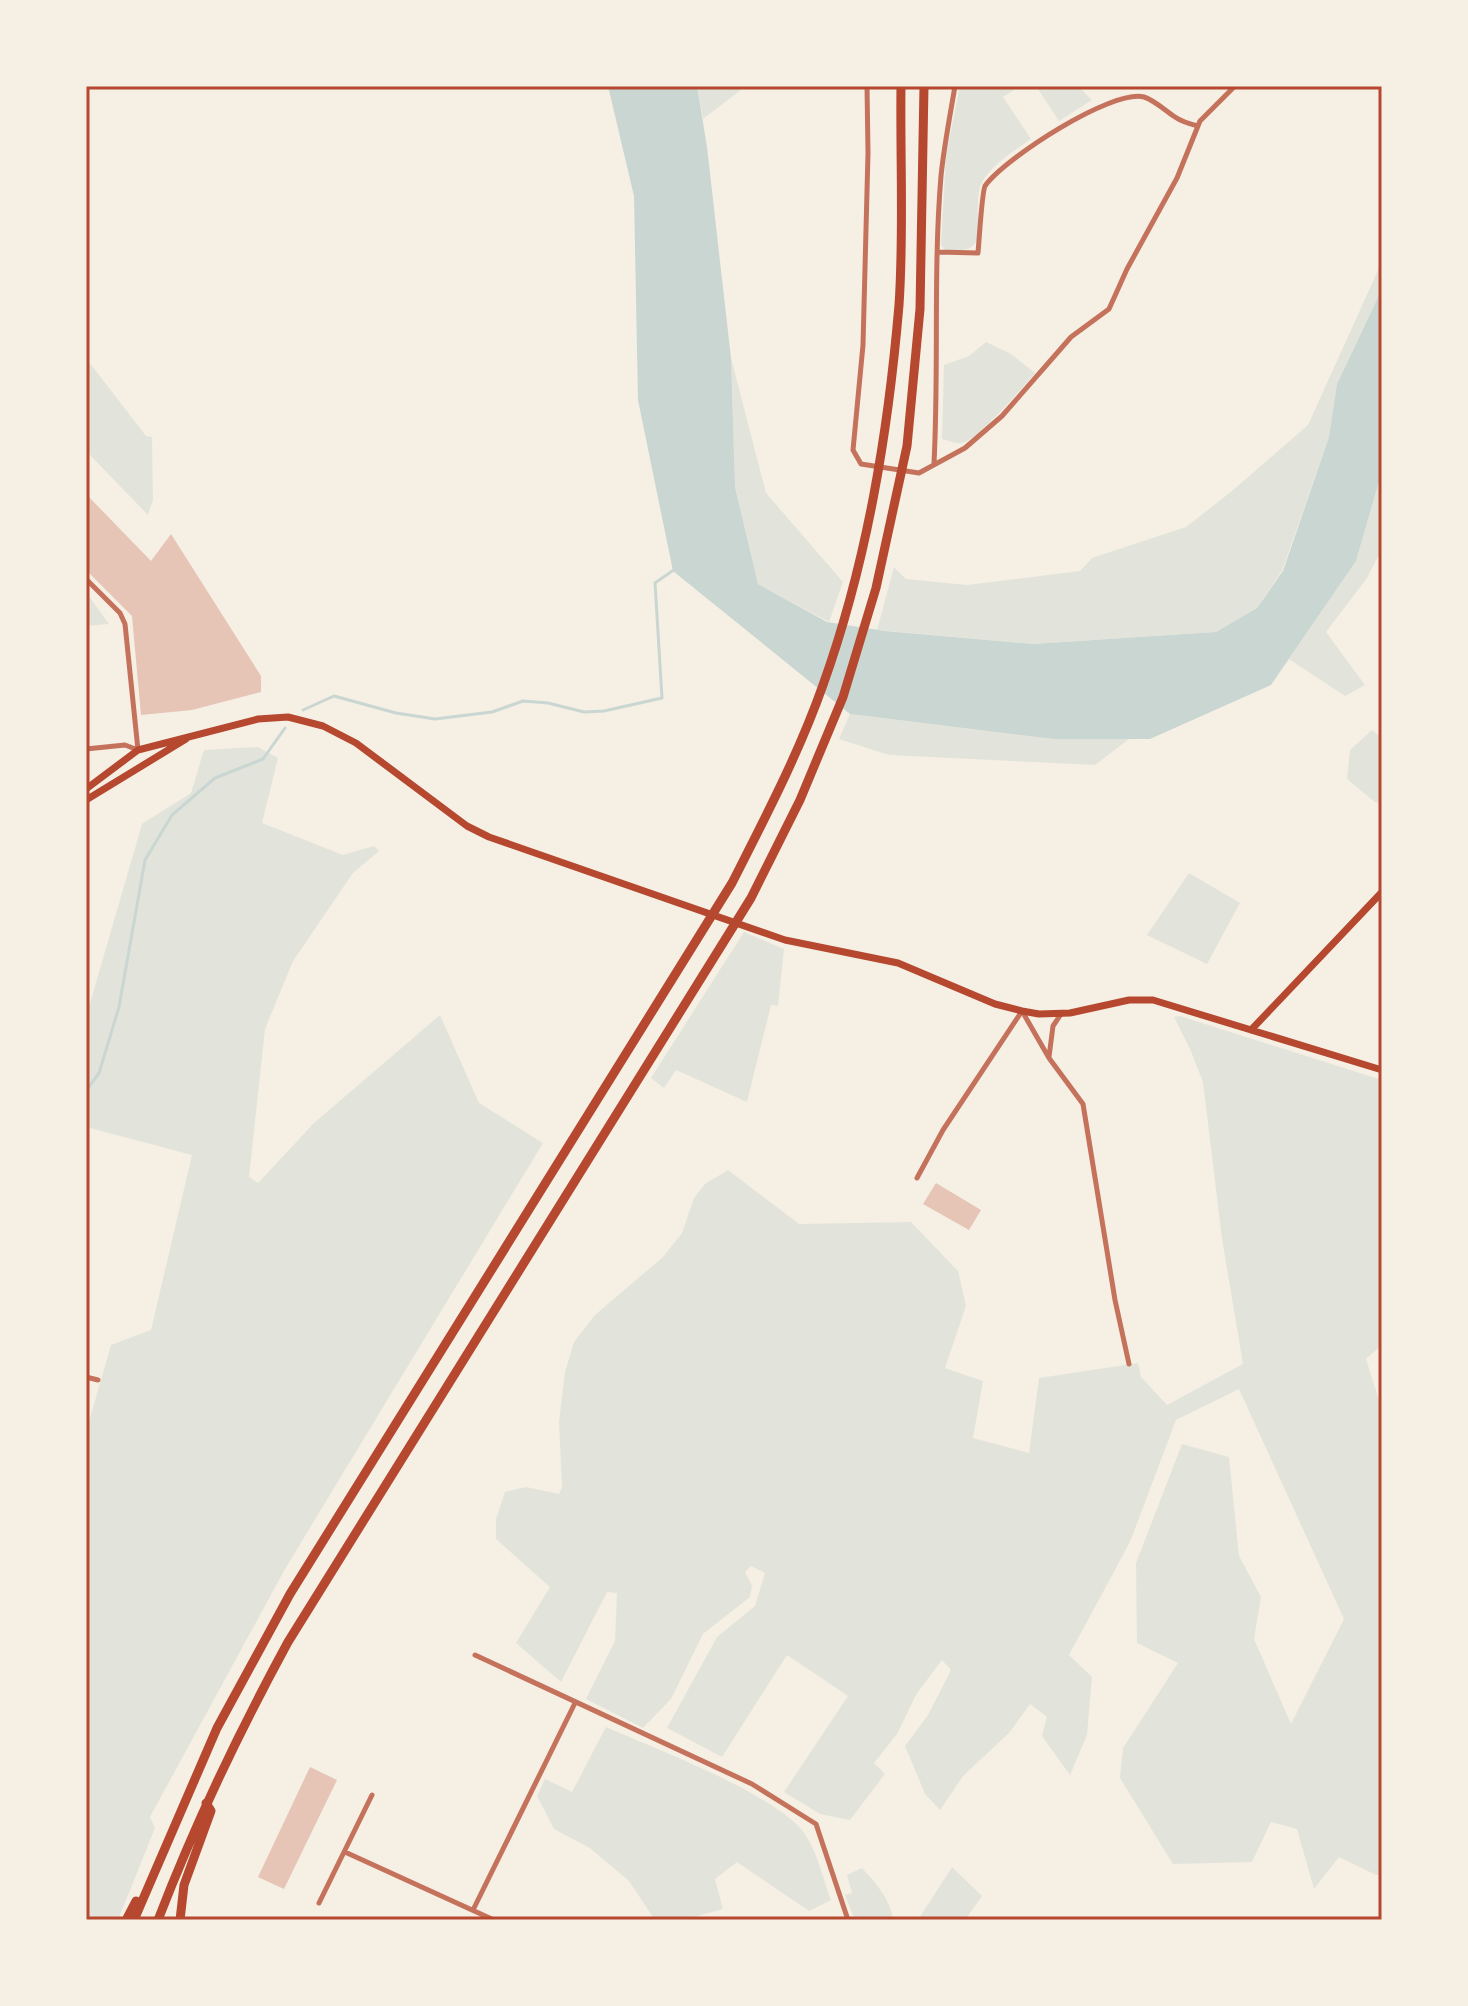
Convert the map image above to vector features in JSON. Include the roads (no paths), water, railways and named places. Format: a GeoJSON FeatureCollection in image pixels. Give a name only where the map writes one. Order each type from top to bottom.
{"type":"FeatureCollection","features":[{"type":"Feature","properties":{"kind":"highway"},"geometry":{"type":"LineString","coordinates":[[134,1920],[217,1728],[283,1606],[732,883],[780,789],[823,686],[857,578],[884,443],[899,302],[901,86]]}},
{"type":"Feature","properties":{"kind":"highway"},"geometry":{"type":"LineString","coordinates":[[158,1920],[206,1803],[249,1713],[314,1597],[751,898],[800,800],[843,697],[876,588],[907,446],[920,309],[924,86]]}},
{"type":"Feature","properties":{"kind":"highway"},"geometry":{"type":"LineString","coordinates":[[180,1920],[184,1885],[211,1811],[206,1803]]}},
{"type":"Feature","properties":{"kind":"highway"},"geometry":{"type":"LineString","coordinates":[[126,1920],[154,1871]]}},
{"type":"Feature","properties":{"kind":"main road"},"geometry":{"type":"LineString","coordinates":[[86,789],[138,750],[258,719],[288,717],[323,726],[356,743],[467,826],[489,837],[785,940],[898,963],[995,1004],[1039,1014],[1061,1014],[1129,1000],[1153,1000],[1382,1070]]}},
{"type":"Feature","properties":{"kind":"main road"},"geometry":{"type":"LineString","coordinates":[[86,800],[192,735]]}},
{"type":"Feature","properties":{"kind":"main road"},"geometry":{"type":"LineString","coordinates":[[138,750],[146,764]]}},
{"type":"Feature","properties":{"kind":"main road"},"geometry":{"type":"LineString","coordinates":[[1251,1030],[1382,892]]}},
{"type":"Feature","properties":{"kind":"street"},"geometry":{"type":"LineString","coordinates":[[867,86],[863,345],[853,450],[861,464],[919,473],[965,448],[993,424],[1071,337],[1109,309],[1127,269],[1177,178],[1198,126],[1235,86]]}},
{"type":"Feature","properties":{"kind":"street"},"geometry":{"type":"LineString","coordinates":[[934,463],[943,155],[955,86]]}},
{"type":"Feature","properties":{"kind":"street"},"geometry":{"type":"LineString","coordinates":[[938,252],[978,253],[983,189],[1003,167],[1098,107],[1118,98],[1144,97],[1179,120],[1198,126]]}},
{"type":"Feature","properties":{"kind":"street"},"geometry":{"type":"LineString","coordinates":[[86,579],[120,613],[125,624],[138,750],[125,745],[86,749]]}},
{"type":"Feature","properties":{"kind":"street"},"geometry":{"type":"LineString","coordinates":[[917,1178],[943,1130],[1022,1011],[1049,1058],[1083,1104],[1115,1300],[1129,1364]]}},
{"type":"Feature","properties":{"kind":"street"},"geometry":{"type":"LineString","coordinates":[[1049,1058],[1053,1026],[1061,1014]]}},
{"type":"Feature","properties":{"kind":"street"},"geometry":{"type":"LineString","coordinates":[[86,1377],[98,1380]]}},
{"type":"Feature","properties":{"kind":"street"},"geometry":{"type":"LineString","coordinates":[[475,1655],[752,1784],[816,1824],[848,1920]]}},
{"type":"Feature","properties":{"kind":"street"},"geometry":{"type":"LineString","coordinates":[[473,1910],[575,1702]]}},
{"type":"Feature","properties":{"kind":"street"},"geometry":{"type":"LineString","coordinates":[[319,1903],[372,1795]]}},
{"type":"Feature","properties":{"kind":"street"},"geometry":{"type":"LineString","coordinates":[[345,1852],[494,1920]]}},
{"type":"Feature","properties":{"kind":"waterway"},"geometry":{"type":"LineString","coordinates":[[303,710],[334,696],[396,713],[435,719],[492,712],[523,701],[548,703],[584,712],[604,711],[662,698],[655,583],[675,569]]}},
{"type":"Feature","properties":{"kind":"waterway"},"geometry":{"type":"LineString","coordinates":[[86,1091],[99,1073],[119,1007],[145,860],[172,815],[215,778],[263,759],[285,728]]}}]}
